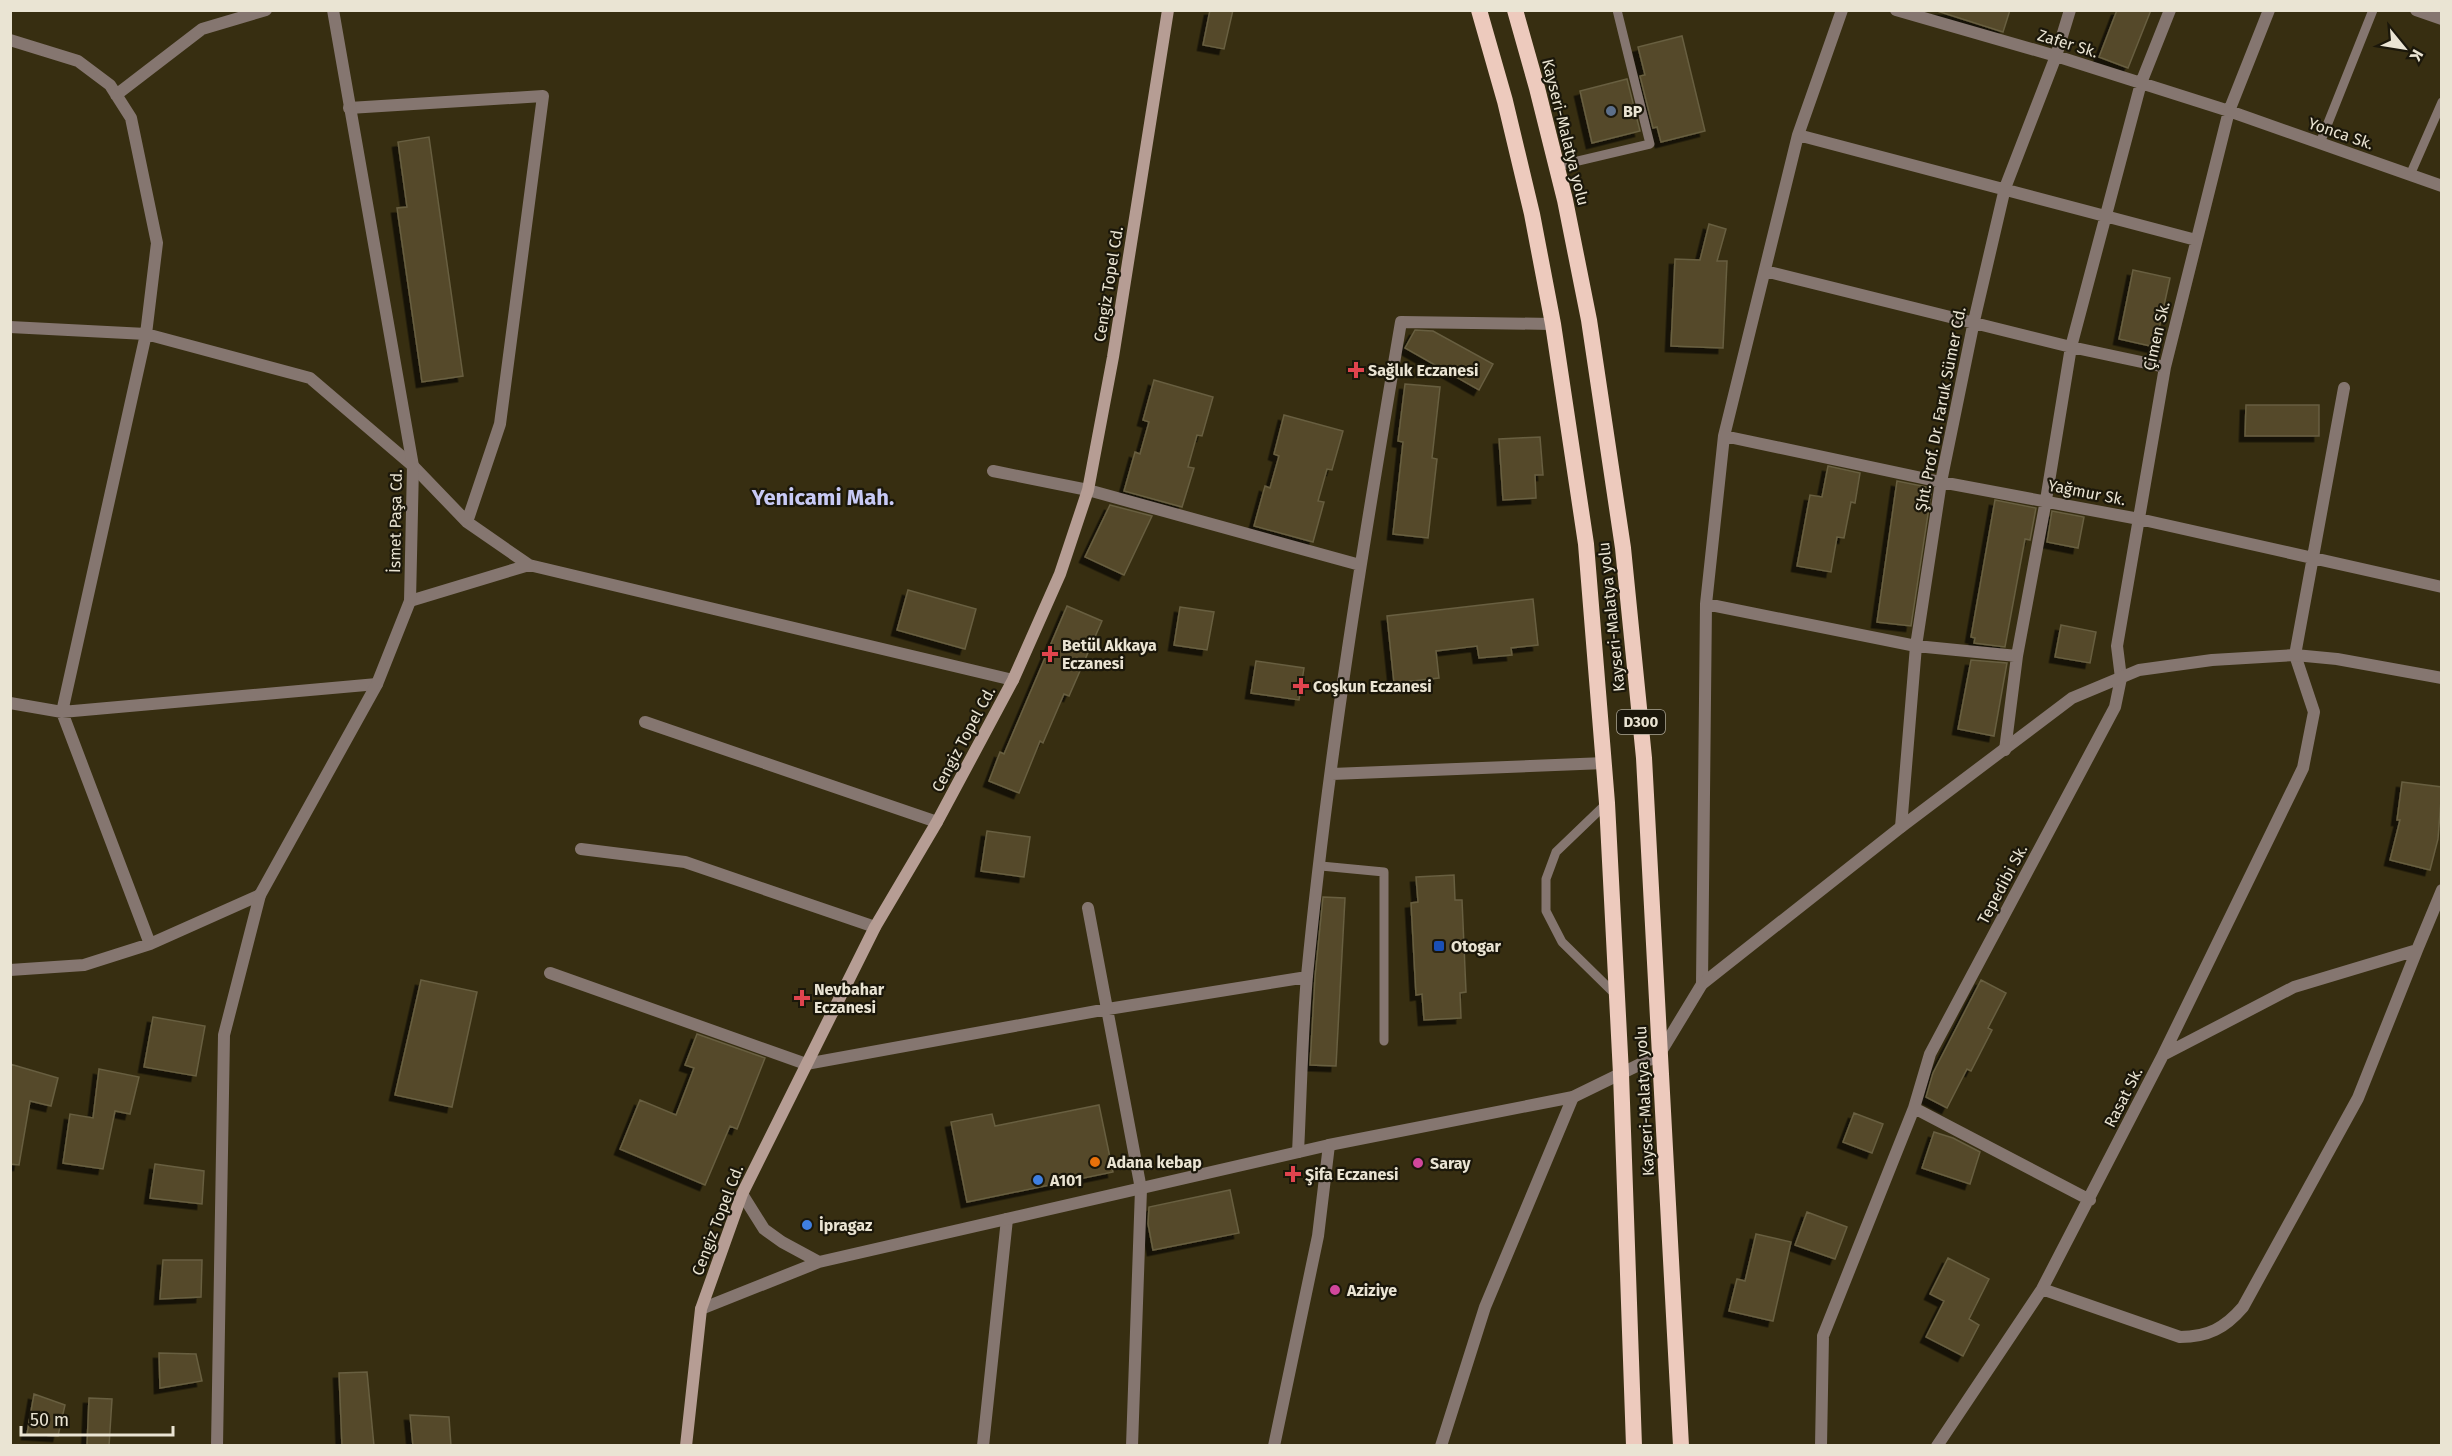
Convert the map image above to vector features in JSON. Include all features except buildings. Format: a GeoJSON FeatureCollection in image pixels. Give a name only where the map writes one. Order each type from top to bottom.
{"type":"FeatureCollection","features":[{"type":"Feature","properties":{"kind":"highway","name":"Kayseri-Malatya yolu"},"geometry":{"type":"LineString","coordinates":[[1479,10],[1505,101],[1527,192],[1553,324],[1586,544],[1605,763],[1621,1074],[1634,1446]]}},
{"type":"Feature","properties":{"kind":"highway","name":"Kayseri-Malatya yolu"},"geometry":{"type":"LineString","coordinates":[[1515,10],[1557,166],[1589,320],[1623,548],[1644,758],[1681,1446]]}},
{"type":"Feature","properties":{"kind":"main road","name":"Cengiz Topel Cd."},"geometry":{"type":"LineString","coordinates":[[686,1446],[701,1309],[742,1194],[874,927],[938,822],[1013,680],[1060,574],[1088,490],[1113,357],[1168,10]]}},
{"type":"Feature","properties":{"kind":"street"},"geometry":{"type":"LineString","coordinates":[[116,95],[202,29],[266,10]]}},
{"type":"Feature","properties":{"kind":"street","name":"İsmet Paşa Cd."},"geometry":{"type":"LineString","coordinates":[[217,1446],[224,1035],[260,895],[377,684],[410,602],[413,466],[333,10]]}},
{"type":"Feature","properties":{"kind":"street","name":"Zafer Sk."},"geometry":{"type":"LineString","coordinates":[[1896,10],[2056,56],[2229,111]]}},
{"type":"Feature","properties":{"kind":"street","name":"Şht. Prof. Dr. Faruk Sümer Cd."},"geometry":{"type":"LineString","coordinates":[[1901,827],[1916,646],[1941,482],[1974,321],[2005,188],[2056,56],[2070,10]]}},
{"type":"Feature","properties":{"kind":"street"},"geometry":{"type":"LineString","coordinates":[[2005,750],[2017,656],[2046,500],[2070,347],[2141,83],[2170,10]]}},
{"type":"Feature","properties":{"kind":"street","name":"Çimen Sk."},"geometry":{"type":"LineString","coordinates":[[2121,678],[2117,646],[2165,367],[2229,111],[2269,10]]}},
{"type":"Feature","properties":{"kind":"street"},"geometry":{"type":"LineString","coordinates":[[2416,10],[2442,20]]}},
{"type":"Feature","properties":{"kind":"street"},"geometry":{"type":"LineString","coordinates":[[1702,984],[1706,604],[1724,436],[1798,135],[1840,11]]}},
{"type":"Feature","properties":{"kind":"street"},"geometry":{"type":"LineString","coordinates":[[10,40],[78,61],[110,85],[131,118],[158,243],[146,334],[62,712],[150,944]]}},
{"type":"Feature","properties":{"kind":"street"},"geometry":{"type":"LineString","coordinates":[[349,108],[543,96],[501,424],[467,522]]}},
{"type":"Feature","properties":{"kind":"street","name":"Yonca Sk."},"geometry":{"type":"LineString","coordinates":[[2229,111],[2442,186]]}},
{"type":"Feature","properties":{"kind":"street"},"geometry":{"type":"LineString","coordinates":[[1798,135],[2196,240]]}},
{"type":"Feature","properties":{"kind":"street"},"geometry":{"type":"LineString","coordinates":[[1765,271],[1974,321],[2070,347],[2165,367]]}},
{"type":"Feature","properties":{"kind":"street"},"geometry":{"type":"LineString","coordinates":[[1298,1152],[1307,977],[1332,774],[1360,565],[1401,322],[1553,324]]}},
{"type":"Feature","properties":{"kind":"street"},"geometry":{"type":"LineString","coordinates":[[10,327],[146,334],[310,378],[413,466],[467,522],[529,565],[1013,680]]}},
{"type":"Feature","properties":{"kind":"street"},"geometry":{"type":"LineString","coordinates":[[2295,655],[2344,388]]}},
{"type":"Feature","properties":{"kind":"street","name":"Yağmur Sk."},"geometry":{"type":"LineString","coordinates":[[1724,436],[1941,482],[2139,519],[2442,587]]}},
{"type":"Feature","properties":{"kind":"street"},"geometry":{"type":"LineString","coordinates":[[993,471],[1088,490],[1360,565]]}},
{"type":"Feature","properties":{"kind":"street"},"geometry":{"type":"LineString","coordinates":[[410,602],[529,565]]}},
{"type":"Feature","properties":{"kind":"street"},"geometry":{"type":"LineString","coordinates":[[1706,604],[1916,646],[2017,656]]}},
{"type":"Feature","properties":{"kind":"street"},"geometry":{"type":"LineString","coordinates":[[701,1309],[819,1262],[1329,1145],[1573,1097],[1659,1055],[1702,984],[1901,827],[2072,698],[2139,670],[2211,660],[2295,655],[2337,659],[2442,678]]}},
{"type":"Feature","properties":{"kind":"street","name":"Rasat Sk."},"geometry":{"type":"LineString","coordinates":[[1937,1446],[2042,1289],[2090,1200],[2303,768],[2314,712],[2295,655]]}},
{"type":"Feature","properties":{"kind":"street","name":"Tepedibi Sk."},"geometry":{"type":"LineString","coordinates":[[1821,1446],[1823,1336],[1914,1108],[1930,1054],[2115,707],[2121,678]]}},
{"type":"Feature","properties":{"kind":"street"},"geometry":{"type":"LineString","coordinates":[[10,703],[62,712],[377,684]]}},
{"type":"Feature","properties":{"kind":"street"},"geometry":{"type":"LineString","coordinates":[[645,722],[938,822]]}},
{"type":"Feature","properties":{"kind":"street"},"geometry":{"type":"LineString","coordinates":[[1332,774],[1605,763]]}},
{"type":"Feature","properties":{"kind":"street"},"geometry":{"type":"LineString","coordinates":[[581,849],[685,862],[874,927]]}},
{"type":"Feature","properties":{"kind":"street"},"geometry":{"type":"LineString","coordinates":[[2042,1289],[2180,1337],[2198,1337],[2216,1331],[2232,1321],[2243,1306],[2358,1098],[2442,890]]}},
{"type":"Feature","properties":{"kind":"street"},"geometry":{"type":"LineString","coordinates":[[10,970],[84,965],[150,944],[260,895]]}},
{"type":"Feature","properties":{"kind":"street"},"geometry":{"type":"LineString","coordinates":[[1088,909],[1141,1189],[1132,1446]]}},
{"type":"Feature","properties":{"kind":"street"},"geometry":{"type":"LineString","coordinates":[[2163,1054],[2294,987],[2417,950]]}},
{"type":"Feature","properties":{"kind":"street"},"geometry":{"type":"LineString","coordinates":[[550,973],[806,1064],[1108,1009],[1307,977]]}},
{"type":"Feature","properties":{"kind":"street"},"geometry":{"type":"LineString","coordinates":[[1441,1446],[1485,1307],[1573,1097]]}},
{"type":"Feature","properties":{"kind":"street"},"geometry":{"type":"LineString","coordinates":[[1914,1108],[2090,1200]]}},
{"type":"Feature","properties":{"kind":"street"},"geometry":{"type":"LineString","coordinates":[[1275,1446],[1318,1236],[1329,1145]]}},
{"type":"Feature","properties":{"kind":"street"},"geometry":{"type":"LineString","coordinates":[[742,1194],[764,1229],[782,1242],[819,1262]]}},
{"type":"Feature","properties":{"kind":"street"},"geometry":{"type":"LineString","coordinates":[[983,1446],[1007,1219]]}},
{"type":"Feature","properties":{"kind":"lane"},"geometry":{"type":"LineString","coordinates":[[1557,166],[1650,144],[1617,10]]}},
{"type":"Feature","properties":{"kind":"lane"},"geometry":{"type":"LineString","coordinates":[[2320,143],[2373,10]]}},
{"type":"Feature","properties":{"kind":"lane"},"geometry":{"type":"LineString","coordinates":[[2410,174],[2442,102]]}},
{"type":"Feature","properties":{"kind":"lane"},"geometry":{"type":"LineString","coordinates":[[1607,803],[1556,852],[1546,879],[1546,911],[1562,942],[1617,996]]}},
{"type":"Feature","properties":{"kind":"lane"},"geometry":{"type":"LineString","coordinates":[[1321,866],[1384,872],[1384,1041]]}},
{"type":"Feature","properties":{"kind":"place","name":"BP"},"geometry":{"type":"Point","coordinates":[1611,111]}},
{"type":"Feature","properties":{"kind":"place","name":"Sağlık Eczanesi"},"geometry":{"type":"Point","coordinates":[1356,370]}},
{"type":"Feature","properties":{"kind":"place","name":"Betül Akkaya Eczanesi"},"geometry":{"type":"Point","coordinates":[1050,654]}},
{"type":"Feature","properties":{"kind":"place","name":"Coşkun Eczanesi"},"geometry":{"type":"Point","coordinates":[1301,686]}},
{"type":"Feature","properties":{"kind":"place","name":"Otogar"},"geometry":{"type":"Point","coordinates":[1439,946]}},
{"type":"Feature","properties":{"kind":"place","name":"Nevbahar Eczanesi"},"geometry":{"type":"Point","coordinates":[802,998]}},
{"type":"Feature","properties":{"kind":"place","name":"Adana kebap"},"geometry":{"type":"Point","coordinates":[1095,1162]}},
{"type":"Feature","properties":{"kind":"place","name":"Saray"},"geometry":{"type":"Point","coordinates":[1418,1163]}},
{"type":"Feature","properties":{"kind":"place","name":"Şifa Eczanesi"},"geometry":{"type":"Point","coordinates":[1293,1174]}},
{"type":"Feature","properties":{"kind":"place","name":"A101"},"geometry":{"type":"Point","coordinates":[1038,1180]}},
{"type":"Feature","properties":{"kind":"place","name":"İpragaz"},"geometry":{"type":"Point","coordinates":[807,1225]}},
{"type":"Feature","properties":{"kind":"place","name":"Aziziye"},"geometry":{"type":"Point","coordinates":[1335,1290]}},
{"type":"Feature","properties":{"kind":"district","name":"Yenicami Mah."},"geometry":{"type":"Point","coordinates":[823,497]}}]}
